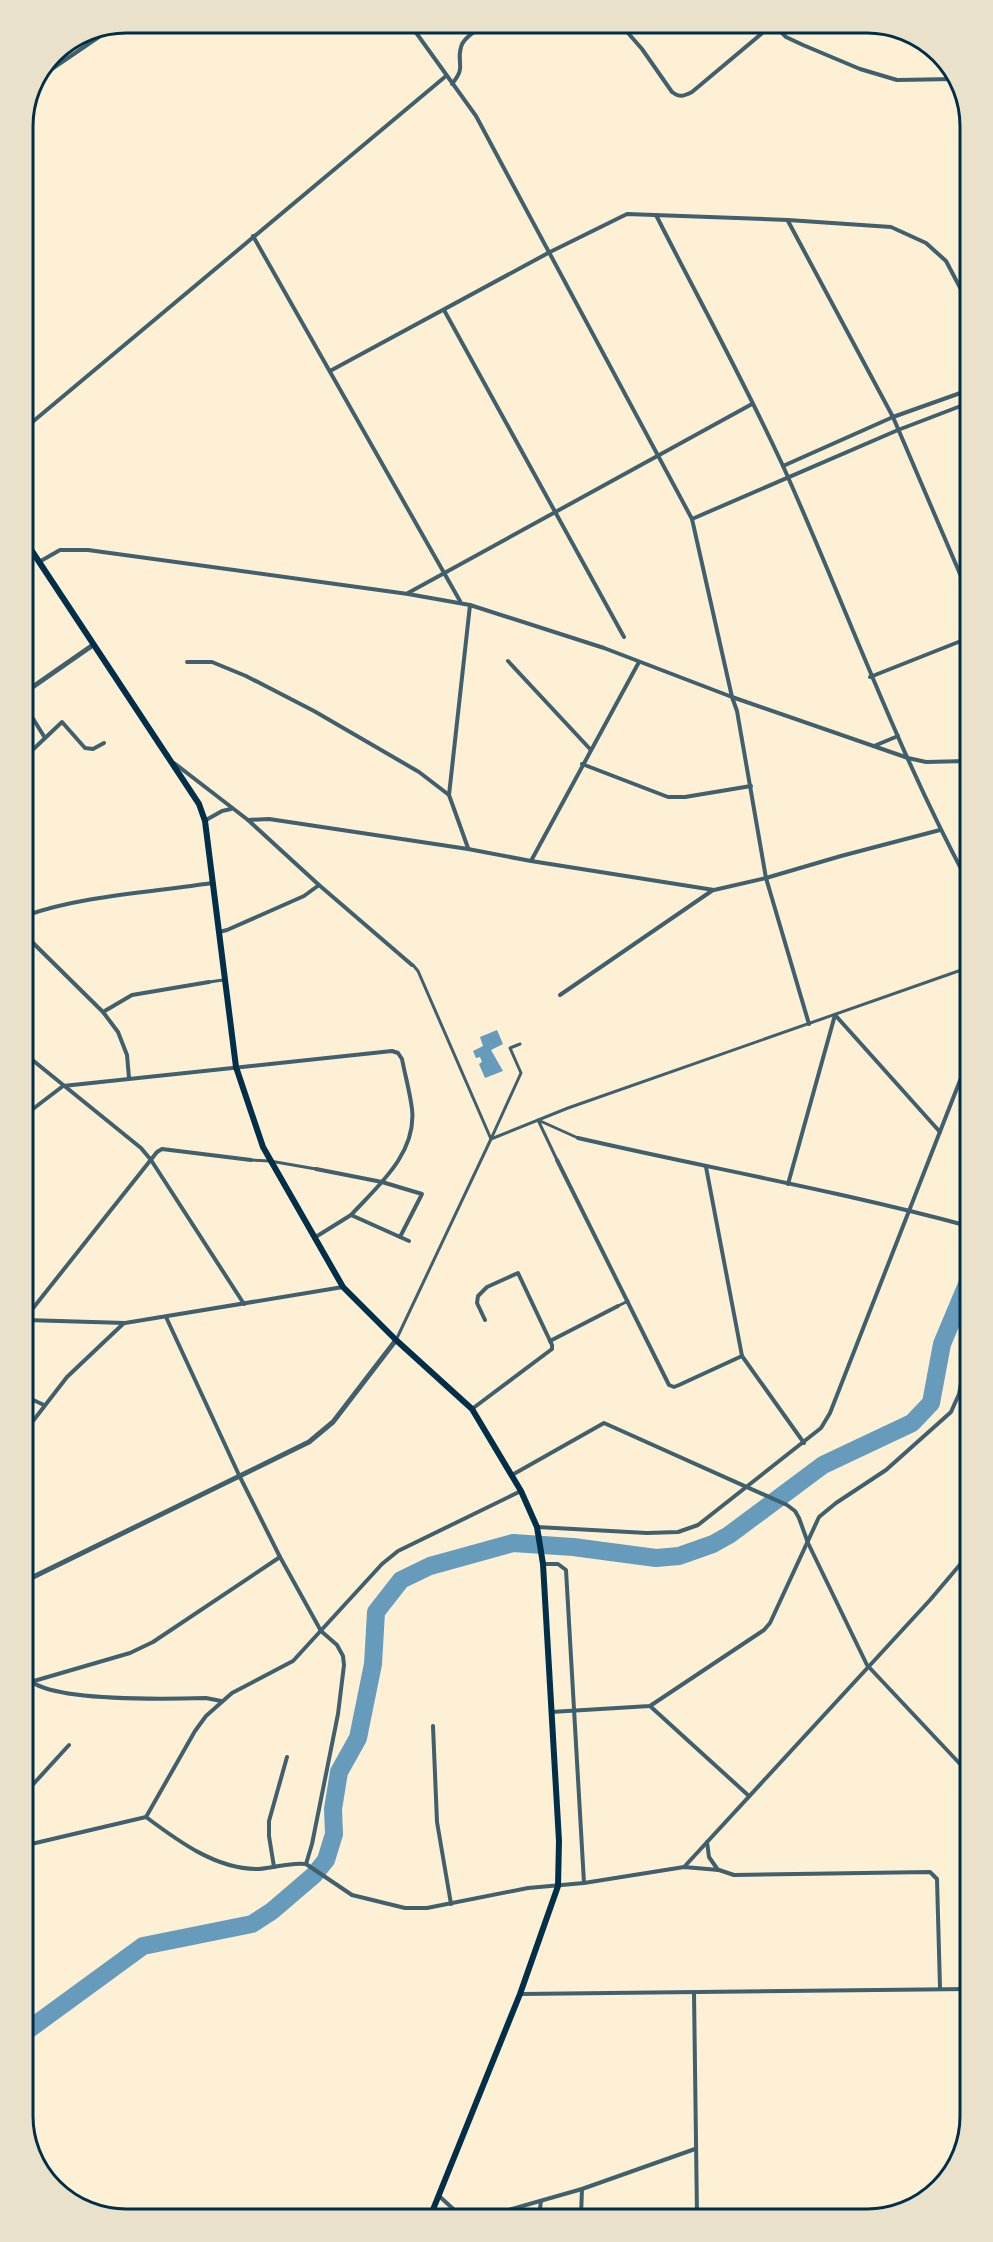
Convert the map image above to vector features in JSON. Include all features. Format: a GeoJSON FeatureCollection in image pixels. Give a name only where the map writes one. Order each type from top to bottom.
{"type":"FeatureCollection","features":[{"type":"Feature","properties":{"kind":"main road"},"geometry":{"type":"LineString","coordinates":[[33,553],[192,791],[205,821],[236,1067],[255,1127],[270,1161],[343,1287],[396,1340],[472,1409],[521,1491],[537,1527],[543,1564],[559,1841],[558,1886],[520,1994],[433,2209]]}},
{"type":"Feature","properties":{"kind":"street"},"geometry":{"type":"LineString","coordinates":[[416,33],[476,116],[692,519],[732,698],[737,711],[766,878],[809,1024]]}},
{"type":"Feature","properties":{"kind":"street"},"geometry":{"type":"LineString","coordinates":[[452,84],[462,69],[460,48],[474,33]]}},
{"type":"Feature","properties":{"kind":"street"},"geometry":{"type":"LineString","coordinates":[[628,33],[672,92],[678,96],[684,96],[692,92],[762,33]]}},
{"type":"Feature","properties":{"kind":"street"},"geometry":{"type":"LineString","coordinates":[[782,33],[803,45],[860,69],[897,80],[948,79]]}},
{"type":"Feature","properties":{"kind":"street"},"geometry":{"type":"LineString","coordinates":[[52,69],[97,38]]}},
{"type":"Feature","properties":{"kind":"street"},"geometry":{"type":"LineString","coordinates":[[33,421],[446,75]]}},
{"type":"Feature","properties":{"kind":"street"},"geometry":{"type":"LineString","coordinates":[[330,371],[549,252],[627,214],[788,220],[891,227],[926,243],[946,261],[960,288]]}},
{"type":"Feature","properties":{"kind":"street"},"geometry":{"type":"LineString","coordinates":[[656,215],[783,466],[870,677],[940,830],[960,867]]}},
{"type":"Feature","properties":{"kind":"street"},"geometry":{"type":"LineString","coordinates":[[788,220],[892,417],[960,574]]}},
{"type":"Feature","properties":{"kind":"street"},"geometry":{"type":"LineString","coordinates":[[254,236],[460,602]]}},
{"type":"Feature","properties":{"kind":"street"},"geometry":{"type":"LineString","coordinates":[[444,310],[624,637]]}},
{"type":"Feature","properties":{"kind":"street"},"geometry":{"type":"LineString","coordinates":[[783,466],[892,417],[960,393]]}},
{"type":"Feature","properties":{"kind":"street"},"geometry":{"type":"LineString","coordinates":[[408,594],[752,404]]}},
{"type":"Feature","properties":{"kind":"street"},"geometry":{"type":"LineString","coordinates":[[692,519],[898,430],[960,406]]}},
{"type":"Feature","properties":{"kind":"street"},"geometry":{"type":"LineString","coordinates":[[39,562],[60,550],[88,550],[470,604],[604,648],[732,698],[908,758],[926,762],[960,761]]}},
{"type":"Feature","properties":{"kind":"street"},"geometry":{"type":"LineString","coordinates":[[468,849],[449,795],[470,604]]}},
{"type":"Feature","properties":{"kind":"street"},"geometry":{"type":"LineString","coordinates":[[870,677],[960,641]]}},
{"type":"Feature","properties":{"kind":"street"},"geometry":{"type":"LineString","coordinates":[[33,687],[93,645]]}},
{"type":"Feature","properties":{"kind":"street"},"geometry":{"type":"LineString","coordinates":[[508,661],[590,749]]}},
{"type":"Feature","properties":{"kind":"street"},"geometry":{"type":"LineString","coordinates":[[187,662],[212,662],[246,676],[314,711],[409,767],[449,795]]}},
{"type":"Feature","properties":{"kind":"street"},"geometry":{"type":"LineString","coordinates":[[531,861],[639,662]]}},
{"type":"Feature","properties":{"kind":"street"},"geometry":{"type":"LineString","coordinates":[[33,719],[45,738]]}},
{"type":"Feature","properties":{"kind":"street"},"geometry":{"type":"LineString","coordinates":[[33,749],[62,722],[85,748],[93,749],[104,743]]}},
{"type":"Feature","properties":{"kind":"street"},"geometry":{"type":"LineString","coordinates":[[874,746],[898,736]]}},
{"type":"Feature","properties":{"kind":"street"},"geometry":{"type":"LineString","coordinates":[[169,759],[248,820],[418,971],[491,1139]]}},
{"type":"Feature","properties":{"kind":"street"},"geometry":{"type":"LineString","coordinates":[[582,764],[668,797],[685,797],[751,786]]}},
{"type":"Feature","properties":{"kind":"street"},"geometry":{"type":"LineString","coordinates":[[205,821],[232,808]]}},
{"type":"Feature","properties":{"kind":"street"},"geometry":{"type":"LineString","coordinates":[[248,820],[269,819],[714,890]]}},
{"type":"Feature","properties":{"kind":"street"},"geometry":{"type":"LineString","coordinates":[[560,994],[714,890],[940,830]]}},
{"type":"Feature","properties":{"kind":"street"},"geometry":{"type":"LineString","coordinates":[[33,913],[96,900],[212,883]]}},
{"type":"Feature","properties":{"kind":"street"},"geometry":{"type":"LineString","coordinates":[[219,932],[304,896],[319,885]]}},
{"type":"Feature","properties":{"kind":"street"},"geometry":{"type":"LineString","coordinates":[[33,943],[103,1012],[118,1032],[127,1055],[129,1078]]}},
{"type":"Feature","properties":{"kind":"street"},"geometry":{"type":"LineString","coordinates":[[491,1139],[582,1103],[960,970]]}},
{"type":"Feature","properties":{"kind":"street"},"geometry":{"type":"LineString","coordinates":[[103,1012],[132,995],[225,980]]}},
{"type":"Feature","properties":{"kind":"street"},"geometry":{"type":"LineString","coordinates":[[835,1015],[940,1132]]}},
{"type":"Feature","properties":{"kind":"street"},"geometry":{"type":"LineString","coordinates":[[788,1184],[835,1015]]}},
{"type":"Feature","properties":{"kind":"street"},"geometry":{"type":"LineString","coordinates":[[33,1578],[309,1442],[333,1422],[396,1340],[521,1073],[510,1048],[520,1044]]}},
{"type":"Feature","properties":{"kind":"street"},"geometry":{"type":"LineString","coordinates":[[33,1109],[63,1086],[392,1050],[402,1059],[412,1111],[410,1134],[392,1173],[351,1215],[314,1238]]}},
{"type":"Feature","properties":{"kind":"street"},"geometry":{"type":"LineString","coordinates":[[33,1061],[141,1148],[244,1304]]}},
{"type":"Feature","properties":{"kind":"street"},"geometry":{"type":"LineString","coordinates":[[537,1527],[646,1533],[678,1532],[698,1525],[821,1428],[830,1413],[960,1081]]}},
{"type":"Feature","properties":{"kind":"street"},"geometry":{"type":"LineString","coordinates":[[538,1120],[578,1138],[909,1210],[960,1224]]}},
{"type":"Feature","properties":{"kind":"street"},"geometry":{"type":"LineString","coordinates":[[538,1120],[669,1385],[674,1387],[742,1356]]}},
{"type":"Feature","properties":{"kind":"street"},"geometry":{"type":"LineString","coordinates":[[33,1310],[162,1149],[270,1161],[382,1182],[422,1194],[400,1237]]}},
{"type":"Feature","properties":{"kind":"street"},"geometry":{"type":"LineString","coordinates":[[706,1167],[742,1356],[804,1443]]}},
{"type":"Feature","properties":{"kind":"street"},"geometry":{"type":"LineString","coordinates":[[351,1215],[409,1241]]}},
{"type":"Feature","properties":{"kind":"street"},"geometry":{"type":"LineString","coordinates":[[472,1409],[552,1350],[550,1341],[518,1273],[487,1287],[478,1296],[477,1304],[485,1320]]}},
{"type":"Feature","properties":{"kind":"street"},"geometry":{"type":"LineString","coordinates":[[33,1319],[125,1323],[343,1287]]}},
{"type":"Feature","properties":{"kind":"street"},"geometry":{"type":"LineString","coordinates":[[550,1341],[628,1301]]}},
{"type":"Feature","properties":{"kind":"street"},"geometry":{"type":"LineString","coordinates":[[166,1317],[239,1475],[280,1557],[321,1631],[337,1645],[343,1656],[338,1714],[308,1865]]}},
{"type":"Feature","properties":{"kind":"street"},"geometry":{"type":"LineString","coordinates":[[33,1420],[74,1370],[125,1323]]}},
{"type":"Feature","properties":{"kind":"street"},"geometry":{"type":"LineString","coordinates":[[551,1712],[650,1706],[764,1630],[770,1623],[819,1516],[886,1470],[951,1412],[960,1389]]}},
{"type":"Feature","properties":{"kind":"street"},"geometry":{"type":"LineString","coordinates":[[33,1400],[44,1405]]}},
{"type":"Feature","properties":{"kind":"street"},"geometry":{"type":"LineString","coordinates":[[512,1475],[604,1423],[787,1505],[795,1511],[799,1518],[808,1543],[867,1665],[960,1764]]}},
{"type":"Feature","properties":{"kind":"street"},"geometry":{"type":"LineString","coordinates":[[33,1844],[146,1817],[195,1731],[221,1701],[247,1684],[282,1669],[293,1661],[382,1564],[398,1551],[521,1491]]}},
{"type":"Feature","properties":{"kind":"street"},"geometry":{"type":"LineString","coordinates":[[33,1681],[130,1653],[145,1646],[211,1605],[280,1557]]}},
{"type":"Feature","properties":{"kind":"street"},"geometry":{"type":"LineString","coordinates":[[543,1564],[558,1564],[566,1570],[584,1883]]}},
{"type":"Feature","properties":{"kind":"street"},"geometry":{"type":"LineString","coordinates":[[684,1867],[867,1665],[960,1567]]}},
{"type":"Feature","properties":{"kind":"street"},"geometry":{"type":"LineString","coordinates":[[33,1684],[52,1691],[109,1697],[206,1698],[221,1701]]}},
{"type":"Feature","properties":{"kind":"street"},"geometry":{"type":"LineString","coordinates":[[650,1706],[748,1796]]}},
{"type":"Feature","properties":{"kind":"street"},"geometry":{"type":"LineString","coordinates":[[433,1726],[437,1822],[451,1904]]}},
{"type":"Feature","properties":{"kind":"street"},"geometry":{"type":"LineString","coordinates":[[33,1784],[69,1745]]}},
{"type":"Feature","properties":{"kind":"street"},"geometry":{"type":"LineString","coordinates":[[274,1868],[269,1821],[287,1757]]}},
{"type":"Feature","properties":{"kind":"street"},"geometry":{"type":"LineString","coordinates":[[146,1817],[174,1838],[214,1860],[241,1868],[274,1868],[298,1863],[308,1865],[352,1895],[393,1905],[427,1908],[528,1888],[584,1883],[684,1867],[719,1870],[734,1875],[930,1872],[937,1879],[940,1988]]}},
{"type":"Feature","properties":{"kind":"street"},"geometry":{"type":"LineString","coordinates":[[707,1842],[710,1857],[719,1870]]}},
{"type":"Feature","properties":{"kind":"street"},"geometry":{"type":"LineString","coordinates":[[520,1994],[960,1989]]}},
{"type":"Feature","properties":{"kind":"street"},"geometry":{"type":"LineString","coordinates":[[694,1993],[697,2209]]}},
{"type":"Feature","properties":{"kind":"street"},"geometry":{"type":"LineString","coordinates":[[512,2209],[582,2189],[695,2149]]}},
{"type":"Feature","properties":{"kind":"street"},"geometry":{"type":"LineString","coordinates":[[581,2209],[582,2189]]}},
{"type":"Feature","properties":{"kind":"street"},"geometry":{"type":"LineString","coordinates":[[438,2195],[453,2209]]}},
{"type":"Feature","properties":{"kind":"street"},"geometry":{"type":"LineString","coordinates":[[539,2209],[540,2201]]}},
{"type":"Feature","properties":{"kind":"water"},"geometry":{"type":"Polygon","coordinates":[[[497,1030],[503,1044],[491,1050],[503,1071],[485,1078],[479,1064],[482,1062],[480,1057],[476,1058],[473,1051],[483,1046],[480,1037],[497,1030]]]}},
{"type":"Feature","properties":{"kind":"waterway"},"geometry":{"type":"LineString","coordinates":[[33,2026],[143,1946],[252,1924],[272,1911],[314,1875],[326,1860],[334,1834],[333,1809],[339,1772],[358,1738],[373,1664],[376,1612],[401,1580],[430,1566],[513,1543],[573,1547],[656,1558],[679,1556],[713,1544],[729,1535],[823,1465],[912,1423],[931,1403],[942,1344],[960,1301]]}}]}
